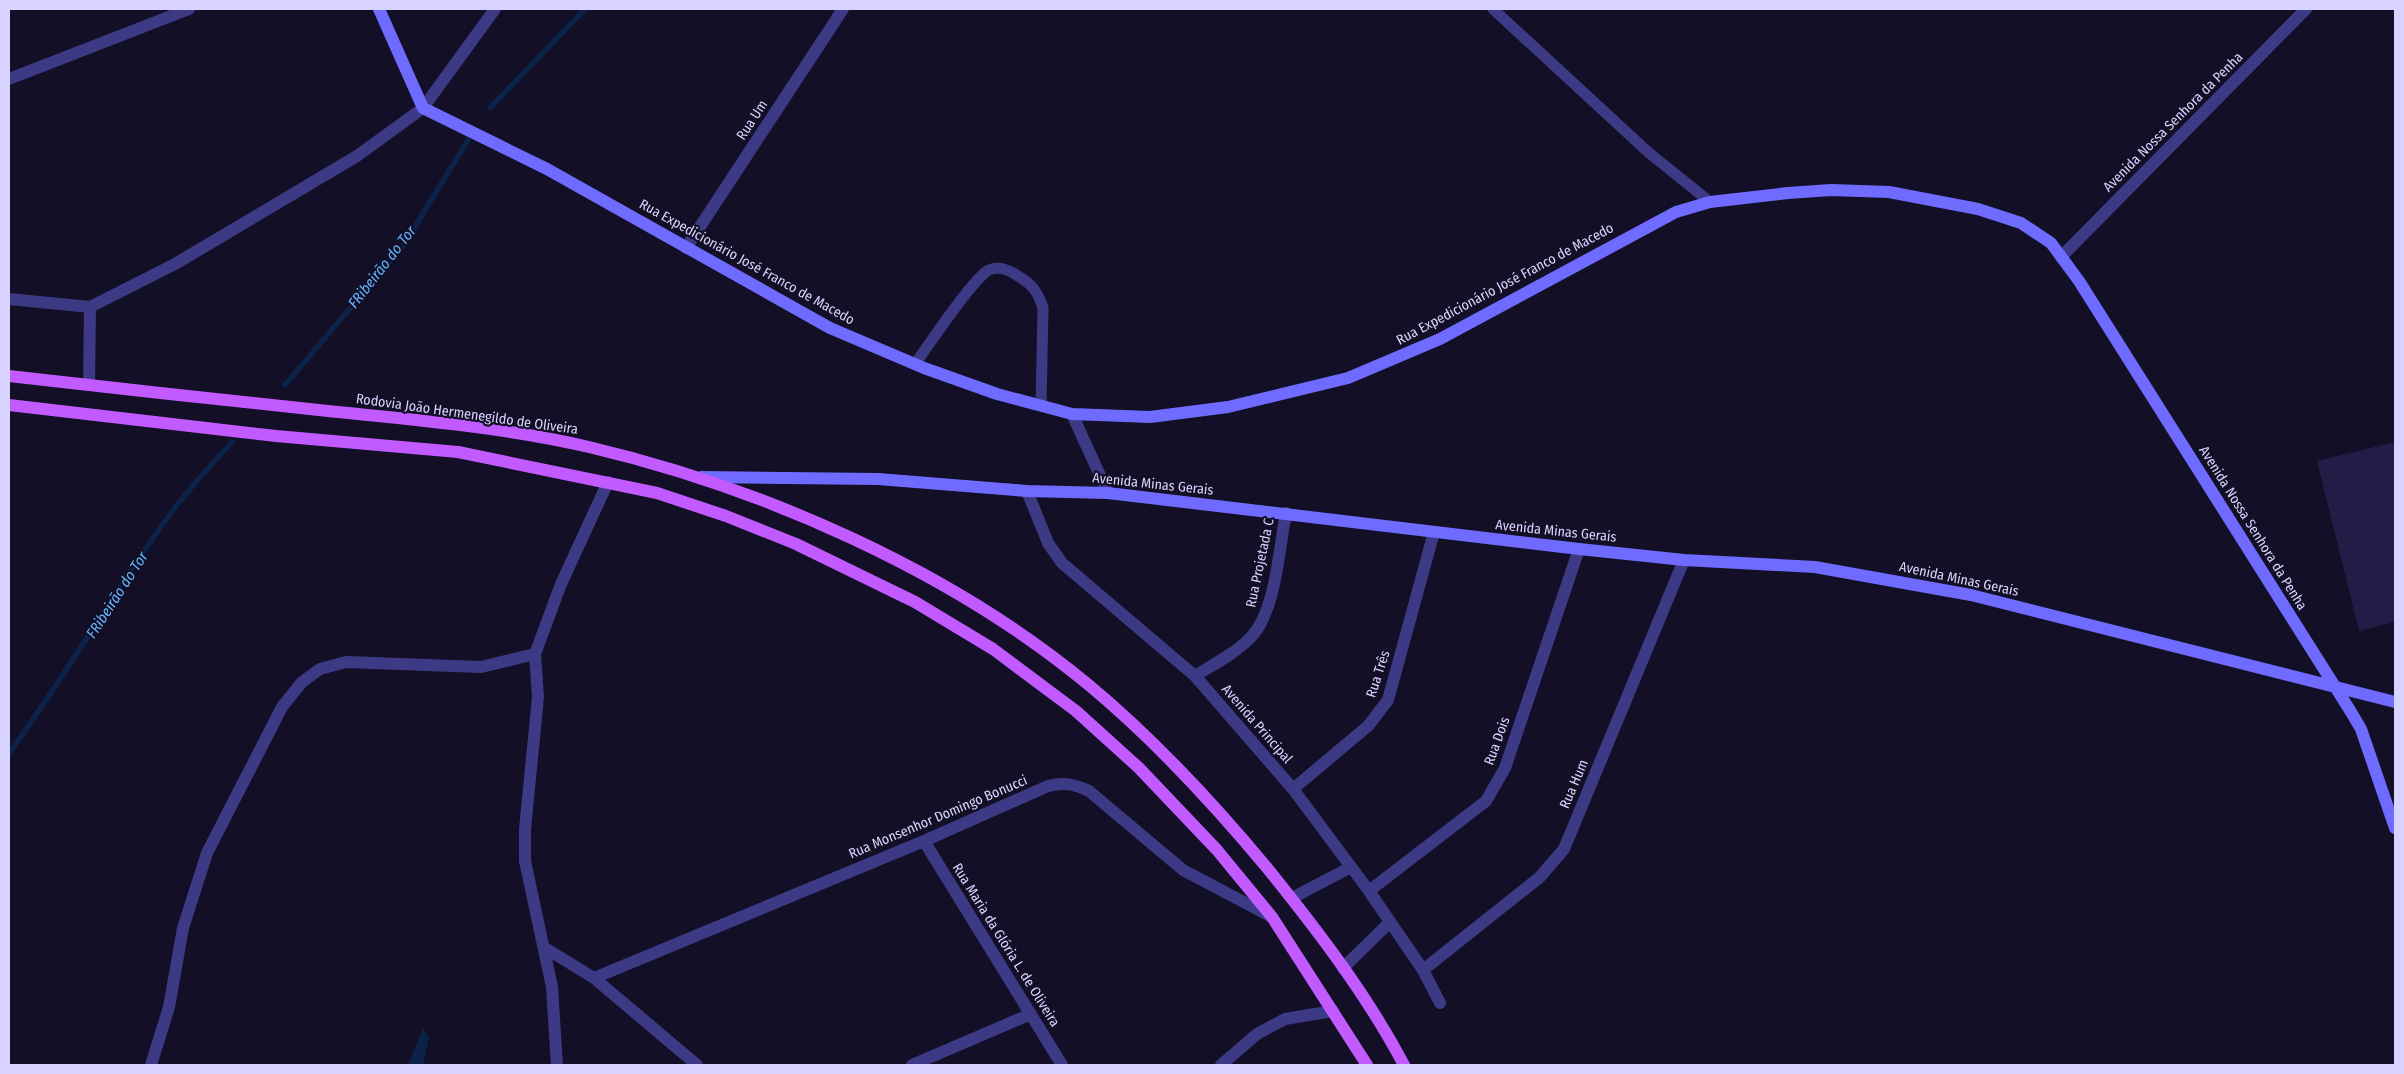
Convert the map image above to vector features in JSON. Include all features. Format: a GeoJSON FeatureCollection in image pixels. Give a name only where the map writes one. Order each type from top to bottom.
{"type":"FeatureCollection","features":[{"type":"Feature","properties":{"kind":"main road","name":"Rodovia João Hermenegildo de Oliveira"},"geometry":{"type":"LineString","coordinates":[[9,376],[492,430],[587,446],[700,477],[790,510],[877,550],[961,597],[1030,641],[1089,685],[1164,753],[1226,819],[1292,898],[1382,1025],[1404,1065]]}},
{"type":"Feature","properties":{"kind":"main road"},"geometry":{"type":"LineString","coordinates":[[9,405],[276,436],[458,452],[608,482],[657,493],[726,516],[796,544],[916,602],[993,649],[1076,711],[1139,768],[1217,850],[1272,917],[1367,1065]]}},
{"type":"Feature","properties":{"kind":"street"},"geometry":{"type":"LineString","coordinates":[[9,79],[189,9]]}},
{"type":"Feature","properties":{"kind":"street"},"geometry":{"type":"LineString","coordinates":[[379,9],[423,108]]}},
{"type":"Feature","properties":{"kind":"street"},"geometry":{"type":"LineString","coordinates":[[9,299],[90,307],[174,264],[357,156],[423,108],[494,9]]}},
{"type":"Feature","properties":{"kind":"street","name":"Rua Um"},"geometry":{"type":"LineString","coordinates":[[686,248],[844,9]]}},
{"type":"Feature","properties":{"kind":"street","name":"Avenida Nossa Senhora da Penha"},"geometry":{"type":"LineString","coordinates":[[2061,257],[2306,9]]}},
{"type":"Feature","properties":{"kind":"street","name":"Rua Expedicionário José Franco de Macedo"},"geometry":{"type":"LineString","coordinates":[[423,108],[547,169],[830,328],[915,364],[997,394],[1072,414],[1150,417],[1209,410],[1348,378],[1440,339],[1676,212],[1710,202],[1831,190],[1889,192],[1978,210],[2022,223],[2051,243]]}},
{"type":"Feature","properties":{"kind":"street","name":"Avenida Nossa Senhora da Penha"},"geometry":{"type":"LineString","coordinates":[[2051,243],[2079,281],[2361,729],[2395,828]]}},
{"type":"Feature","properties":{"kind":"street"},"geometry":{"type":"LineString","coordinates":[[89,385],[90,307]]}},
{"type":"Feature","properties":{"kind":"street"},"geometry":{"type":"LineString","coordinates":[[1072,414],[1108,493]]}},
{"type":"Feature","properties":{"kind":"street","name":"Avenida Minas Gerais"},"geometry":{"type":"LineString","coordinates":[[700,477],[878,479],[1027,491],[1108,493],[1579,549],[1684,560],[1815,568],[1971,595],[2395,702]]}},
{"type":"Feature","properties":{"kind":"street"},"geometry":{"type":"LineString","coordinates":[[557,1065],[552,987],[525,861],[524,829],[538,697],[535,654],[561,584],[608,482]]}},
{"type":"Feature","properties":{"kind":"street","name":"Avenida Principal"},"geometry":{"type":"LineString","coordinates":[[1027,491],[1048,543],[1062,563],[1195,676],[1293,789],[1369,891],[1424,970],[1440,1003]]}},
{"type":"Feature","properties":{"kind":"street","name":"Rua Projetada C"},"geometry":{"type":"LineString","coordinates":[[1195,676],[1242,645],[1260,625],[1271,596],[1286,513]]}},
{"type":"Feature","properties":{"kind":"street","name":"Rua Três"},"geometry":{"type":"LineString","coordinates":[[1293,789],[1368,726],[1388,700],[1434,532]]}},
{"type":"Feature","properties":{"kind":"street","name":"Rua Dois"},"geometry":{"type":"LineString","coordinates":[[1369,891],[1486,801],[1505,768],[1579,549]]}},
{"type":"Feature","properties":{"kind":"street","name":"Rua Hum"},"geometry":{"type":"LineString","coordinates":[[1424,970],[1540,877],[1564,849],[1684,560]]}},
{"type":"Feature","properties":{"kind":"street"},"geometry":{"type":"LineString","coordinates":[[151,1065],[169,1007],[183,928],[207,853],[282,707],[302,682],[320,669],[346,662],[481,667],[535,654]]}},
{"type":"Feature","properties":{"kind":"street","name":"Rua Monsenhor Domingo Bonucci"},"geometry":{"type":"LineString","coordinates":[[594,978],[924,842],[1048,786],[1063,783],[1075,784],[1089,791],[1183,870],[1272,917]]}},
{"type":"Feature","properties":{"kind":"street","name":"Rua Maria da Glória L. de Oliveira"},"geometry":{"type":"LineString","coordinates":[[924,842],[1062,1065]]}},
{"type":"Feature","properties":{"kind":"street"},"geometry":{"type":"LineString","coordinates":[[1292,898],[1351,867]]}},
{"type":"Feature","properties":{"kind":"street"},"geometry":{"type":"LineString","coordinates":[[1343,968],[1390,922]]}},
{"type":"Feature","properties":{"kind":"street"},"geometry":{"type":"LineString","coordinates":[[545,948],[594,978],[697,1065]]}},
{"type":"Feature","properties":{"kind":"street"},"geometry":{"type":"LineString","coordinates":[[1221,1065],[1257,1034],[1285,1019],[1333,1011]]}},
{"type":"Feature","properties":{"kind":"street"},"geometry":{"type":"LineString","coordinates":[[912,1065],[1031,1014]]}},
{"type":"Feature","properties":{"kind":"lane"},"geometry":{"type":"LineString","coordinates":[[1493,9],[1648,152],[1710,202]]}},
{"type":"Feature","properties":{"kind":"lane"},"geometry":{"type":"LineString","coordinates":[[915,364],[973,285],[987,271],[997,268],[1012,272],[1031,284],[1040,296],[1043,308],[1041,406]]}},
{"type":"Feature","properties":{"kind":"water"},"geometry":{"type":"Polygon","coordinates":[[[423,1028],[429,1038],[423,1065],[408,1065],[423,1028]]]}},
{"type":"Feature","properties":{"kind":"building"},"geometry":{"type":"Polygon","coordinates":[[[2395,442],[2395,622],[2359,631],[2317,461],[2395,442]]]}},
{"type":"Feature","properties":{"kind":"waterway","name":"FRibeirão do Tor"},"geometry":{"type":"LineString","coordinates":[[490,108],[585,9]]}},
{"type":"Feature","properties":{"kind":"waterway","name":"FRibeirão do Tor"},"geometry":{"type":"LineString","coordinates":[[285,385],[403,246],[468,140]]}},
{"type":"Feature","properties":{"kind":"waterway","name":"FRibeirão do Tor"},"geometry":{"type":"LineString","coordinates":[[9,753],[50,695],[147,546],[175,507],[232,442]]}}]}
